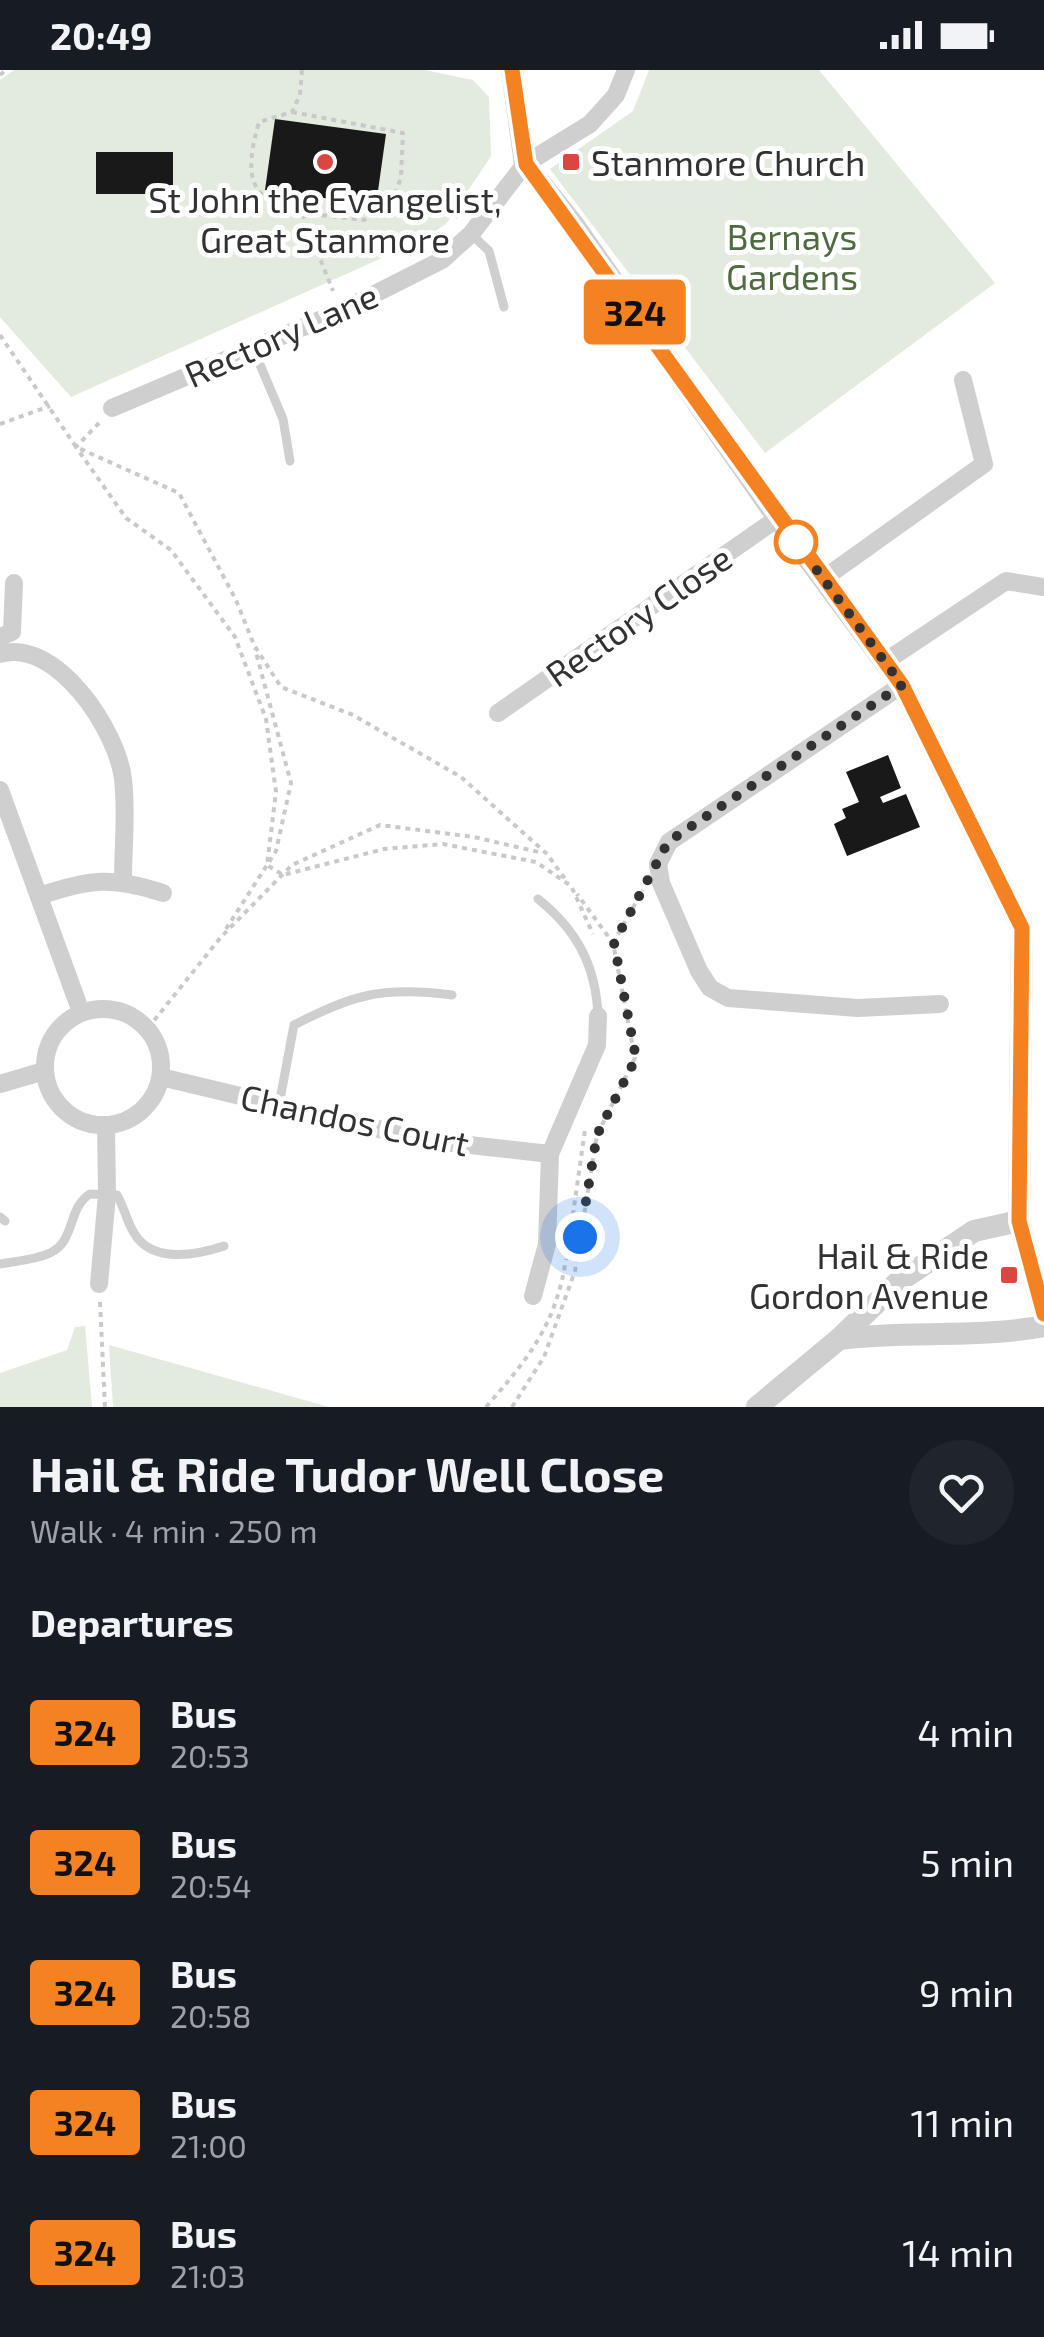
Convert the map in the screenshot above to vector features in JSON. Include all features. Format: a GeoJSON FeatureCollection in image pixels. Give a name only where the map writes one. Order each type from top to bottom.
{"type":"FeatureCollection","features":[{"type":"Feature","properties":{"kind":"street"},"geometry":{"type":"LineString","coordinates":[[512,70],[526,164],[573,224],[778,518],[886,660],[1022,928],[1019,1221],[1044,1314]]}},
{"type":"Feature","properties":{"kind":"street","name":"Rectory Lane"},"geometry":{"type":"LineString","coordinates":[[112,408],[341,311],[442,260],[474,230],[526,164],[590,124],[616,95],[626,70]]}},
{"type":"Feature","properties":{"kind":"street"},"geometry":{"type":"LineString","coordinates":[[823,579],[984,464],[962,380]]}},
{"type":"Feature","properties":{"kind":"street","name":"Rectory Close"},"geometry":{"type":"LineString","coordinates":[[498,713],[778,518]]}},
{"type":"Feature","properties":{"kind":"street"},"geometry":{"type":"LineString","coordinates":[[886,660],[1006,581],[1044,587]]}},
{"type":"Feature","properties":{"kind":"street"},"geometry":{"type":"LineString","coordinates":[[0,637],[12,632],[14,583]]}},
{"type":"Feature","properties":{"kind":"street"},"geometry":{"type":"LineString","coordinates":[[0,654],[27,650],[42,658],[69,680],[98,714],[123,774],[123,880]]}},
{"type":"Feature","properties":{"kind":"street"},"geometry":{"type":"LineString","coordinates":[[902,685],[668,842],[658,864],[661,883],[699,972],[710,988],[728,998],[858,1008],[940,1004]]}},
{"type":"Feature","properties":{"kind":"street"},"geometry":{"type":"LineString","coordinates":[[0,790],[81,1012]]}},
{"type":"Feature","properties":{"kind":"street"},"geometry":{"type":"LineString","coordinates":[[39,896],[102,878],[123,880],[163,893]]}},
{"type":"Feature","properties":{"kind":"street"},"geometry":{"type":"LineString","coordinates":[[100,1008],[121,1011],[148,1028],[158,1046],[161,1077],[154,1096],[140,1112],[106,1125],[68,1114],[54,1099],[44,1071],[55,1032],[81,1012],[100,1008]]}},
{"type":"Feature","properties":{"kind":"street"},"geometry":{"type":"LineString","coordinates":[[533,1296],[547,1244],[550,1154],[597,1045],[598,1016]]}},
{"type":"Feature","properties":{"kind":"street"},"geometry":{"type":"LineString","coordinates":[[0,1084],[44,1071]]}},
{"type":"Feature","properties":{"kind":"street","name":"Chandos Court"},"geometry":{"type":"LineString","coordinates":[[161,1077],[425,1140],[550,1154]]}},
{"type":"Feature","properties":{"kind":"street"},"geometry":{"type":"LineString","coordinates":[[99,1284],[107,1194],[106,1125]]}},
{"type":"Feature","properties":{"kind":"street"},"geometry":{"type":"LineString","coordinates":[[757,1407],[839,1340],[898,1282],[974,1231],[1019,1221]]}},
{"type":"Feature","properties":{"kind":"street"},"geometry":{"type":"LineString","coordinates":[[839,1340],[885,1333],[990,1334],[1044,1326]]}},
{"type":"Feature","properties":{"kind":"lane"},"geometry":{"type":"LineString","coordinates":[[474,230],[489,251],[504,307]]}},
{"type":"Feature","properties":{"kind":"lane"},"geometry":{"type":"LineString","coordinates":[[254,348],[283,419],[290,461]]}},
{"type":"Feature","properties":{"kind":"lane"},"geometry":{"type":"LineString","coordinates":[[538,899],[562,918],[591,966],[598,1016]]}},
{"type":"Feature","properties":{"kind":"lane"},"geometry":{"type":"LineString","coordinates":[[279,1105],[294,1025],[348,997],[408,989],[452,995]]}},
{"type":"Feature","properties":{"kind":"lane"},"geometry":{"type":"LineString","coordinates":[[0,1264],[53,1252],[66,1240],[78,1204],[90,1194],[117,1195],[134,1233],[146,1247],[194,1256],[224,1246]]}},
{"type":"Feature","properties":{"kind":"path"},"geometry":{"type":"LineString","coordinates":[[0,75],[6,70]]}},
{"type":"Feature","properties":{"kind":"path"},"geometry":{"type":"LineString","coordinates":[[292,112],[300,95],[302,70]]}},
{"type":"Feature","properties":{"kind":"path"},"geometry":{"type":"LineString","coordinates":[[392,204],[400,177],[403,133],[292,112],[259,122],[250,156],[253,180],[263,199],[274,207],[364,220],[392,204],[436,203],[474,230]]}},
{"type":"Feature","properties":{"kind":"path"},"geometry":{"type":"LineString","coordinates":[[302,213],[341,311]]}},
{"type":"Feature","properties":{"kind":"path"},"geometry":{"type":"LineString","coordinates":[[0,335],[126,518],[171,550],[234,637],[266,719],[276,792],[267,865]]}},
{"type":"Feature","properties":{"kind":"path"},"geometry":{"type":"LineString","coordinates":[[0,424],[50,406]]}},
{"type":"Feature","properties":{"kind":"path"},"geometry":{"type":"LineString","coordinates":[[76,447],[112,408]]}},
{"type":"Feature","properties":{"kind":"path"},"geometry":{"type":"LineString","coordinates":[[76,447],[179,493],[236,600],[254,645],[291,783],[276,851],[221,937]]}},
{"type":"Feature","properties":{"kind":"path"},"geometry":{"type":"LineString","coordinates":[[254,645],[281,687],[353,716],[460,777],[547,854],[614,943],[636,1058],[597,1135],[575,1271],[544,1357],[512,1407]]}},
{"type":"Feature","properties":{"kind":"path"},"geometry":{"type":"LineString","coordinates":[[148,1028],[221,937],[292,865],[380,825],[474,837],[547,854]]}},
{"type":"Feature","properties":{"kind":"path"},"geometry":{"type":"LineString","coordinates":[[267,865],[282,875],[384,849],[443,844],[536,862],[570,886],[598,945]]}},
{"type":"Feature","properties":{"kind":"path"},"geometry":{"type":"LineString","coordinates":[[614,943],[658,864]]}},
{"type":"Feature","properties":{"kind":"path"},"geometry":{"type":"LineString","coordinates":[[569,1240],[591,1114]]}},
{"type":"Feature","properties":{"kind":"path"},"geometry":{"type":"LineString","coordinates":[[486,1407],[533,1353],[561,1295],[566,1258]]}},
{"type":"Feature","properties":{"kind":"path"},"geometry":{"type":"LineString","coordinates":[[99,1284],[105,1407]]}},
{"type":"Feature","properties":{"kind":"green space"},"geometry":{"type":"Polygon","coordinates":[[[14,70],[425,70],[473,80],[489,97],[491,156],[446,224],[420,241],[71,397],[0,317],[0,80],[14,70]]]}},
{"type":"Feature","properties":{"kind":"green space","name":"Bernays Gardens"},"geometry":{"type":"Polygon","coordinates":[[[649,70],[819,70],[995,283],[765,453],[550,169],[633,111],[649,70]]]}},
{"type":"Feature","properties":{"kind":"green space"},"geometry":{"type":"Polygon","coordinates":[[[85,1326],[92,1407],[0,1407],[0,1373],[67,1350],[75,1327],[85,1326]]]}},
{"type":"Feature","properties":{"kind":"green space"},"geometry":{"type":"Polygon","coordinates":[[[109,1345],[329,1407],[113,1407],[109,1345]]]}},
{"type":"Feature","properties":{"kind":"building","name":"St John the Evangelist, Great Stanmore"},"geometry":{"type":"Polygon","coordinates":[[[275,119],[386,134],[376,205],[265,190],[275,119]]]}},
{"type":"Feature","properties":{"kind":"building"},"geometry":{"type":"Polygon","coordinates":[[[96,152],[173,152],[173,194],[96,194],[96,152]]]}},
{"type":"Feature","properties":{"kind":"building"},"geometry":{"type":"Polygon","coordinates":[[[888,755],[901,788],[880,797],[883,803],[906,794],[920,827],[847,856],[834,824],[846,818],[842,809],[859,802],[846,772],[888,755]]]}},
{"type":"Feature","properties":{"kind":"bus line","name":"324"},"geometry":{"type":"LineString","coordinates":[[512,70],[516,121],[526,164],[573,224],[778,518],[886,660],[1022,928],[1019,1221],[1044,1314]]}},
{"type":"Feature","properties":{"kind":"place","name":"St John the Evangelist, Great Stanmore"},"geometry":{"type":"Point","coordinates":[325,162]}},
{"type":"Feature","properties":{"kind":"place","name":"Stanmore Church"},"geometry":{"type":"Point","coordinates":[571,162]}},
{"type":"Feature","properties":{"kind":"place","name":"Hail & Ride Gordon Avenue"},"geometry":{"type":"Point","coordinates":[1009,1275]}},
{"type":"Feature","properties":{"kind":"route"},"geometry":{"type":"LineString","coordinates":[[580,1237],[597,1135],[636,1058],[614,943],[668,842],[902,685],[796,542]]}}]}
